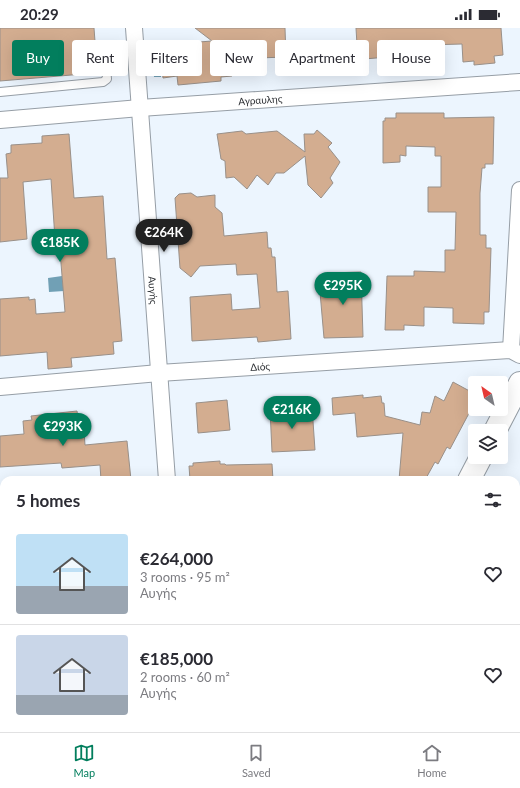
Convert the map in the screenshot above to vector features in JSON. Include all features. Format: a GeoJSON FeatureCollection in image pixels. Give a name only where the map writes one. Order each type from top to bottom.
{"type":"FeatureCollection","features":[{"type":"Feature","properties":{"kind":"main road"},"geometry":{"type":"LineString","coordinates":[[499,424],[520,382]]}},
{"type":"Feature","properties":{"kind":"main road"},"geometry":{"type":"LineString","coordinates":[[471,476],[477,464]]}},
{"type":"Feature","properties":{"kind":"street","name":"Αυγής"},"geometry":{"type":"LineString","coordinates":[[134,28],[167,476]]}},
{"type":"Feature","properties":{"kind":"street","name":"Αγραυλης"},"geometry":{"type":"LineString","coordinates":[[0,120],[140,108],[520,82]]}},
{"type":"Feature","properties":{"kind":"street"},"geometry":{"type":"LineString","coordinates":[[515,352],[520,190]]}},
{"type":"Feature","properties":{"kind":"street","name":"Διός"},"geometry":{"type":"LineString","coordinates":[[0,387],[159,373],[515,352]]}},
{"type":"Feature","properties":{"kind":"lane"},"geometry":{"type":"LineString","coordinates":[[0,92],[103,82],[107,79],[107,76]]}},
{"type":"Feature","properties":{"kind":"water"},"geometry":{"type":"Polygon","coordinates":[[[62,276],[64,291],[49,292],[48,278],[62,276]]]}},
{"type":"Feature","properties":{"kind":"building"},"geometry":{"type":"Polygon","coordinates":[[[0,28],[94,28],[95,40],[72,40],[72,75],[64,76],[64,40],[12,40],[12,76],[59,76],[0,81],[0,28]]]}},
{"type":"Feature","properties":{"kind":"building"},"geometry":{"type":"Polygon","coordinates":[[[195,28],[285,28],[285,40],[275,40],[275,57],[267,58],[267,40],[211,40],[195,28]]]}},
{"type":"Feature","properties":{"kind":"building"},"geometry":{"type":"Polygon","coordinates":[[[356,28],[501,28],[503,55],[494,56],[495,63],[474,65],[474,61],[463,62],[462,44],[445,44],[445,40],[377,40],[377,58],[369,59],[369,40],[357,40],[356,28]]]}},
{"type":"Feature","properties":{"kind":"building"},"geometry":{"type":"Polygon","coordinates":[[[210,41],[210,76],[232,76],[221,77],[221,81],[178,85],[177,76],[202,76],[202,42],[210,41]]]}},
{"type":"Feature","properties":{"kind":"building"},"geometry":{"type":"Polygon","coordinates":[[[163,76],[177,76],[163,78],[163,76]]]}},
{"type":"Feature","properties":{"kind":"building"},"geometry":{"type":"Polygon","coordinates":[[[396,113],[444,113],[444,118],[494,117],[493,164],[485,164],[485,168],[482,168],[480,193],[480,235],[486,235],[486,248],[491,248],[489,312],[484,312],[484,324],[453,323],[453,308],[424,307],[424,326],[404,325],[404,330],[385,330],[387,276],[414,276],[414,271],[445,272],[445,250],[455,250],[456,212],[428,212],[428,187],[441,187],[441,156],[435,156],[435,147],[406,146],[406,156],[400,155],[400,162],[383,163],[383,121],[385,121],[385,118],[396,118],[396,113]]]}},
{"type":"Feature","properties":{"kind":"building"},"geometry":{"type":"Polygon","coordinates":[[[317,130],[332,143],[328,147],[340,162],[330,178],[333,183],[321,198],[308,185],[305,156],[284,173],[276,173],[268,185],[257,175],[247,189],[234,177],[226,178],[225,161],[221,159],[217,134],[242,131],[246,134],[277,131],[305,152],[304,134],[314,134],[317,130]]]}},
{"type":"Feature","properties":{"kind":"building"},"geometry":{"type":"Polygon","coordinates":[[[69,134],[74,198],[103,196],[107,259],[115,258],[122,341],[113,342],[114,354],[71,358],[72,367],[48,369],[47,352],[0,356],[0,299],[29,297],[29,300],[35,299],[36,314],[65,312],[59,239],[55,239],[51,179],[23,182],[27,239],[0,242],[0,178],[8,178],[6,154],[11,153],[11,145],[42,143],[42,136],[69,134]]]}},
{"type":"Feature","properties":{"kind":"building"},"geometry":{"type":"Polygon","coordinates":[[[191,193],[197,197],[215,195],[215,207],[222,213],[224,236],[267,232],[268,248],[271,248],[272,257],[275,257],[277,292],[288,291],[291,339],[258,342],[257,337],[192,341],[190,297],[231,294],[232,310],[260,308],[257,274],[237,275],[236,264],[200,266],[191,277],[180,268],[175,198],[179,194],[191,193]]]}},
{"type":"Feature","properties":{"kind":"building"},"geometry":{"type":"Polygon","coordinates":[[[361,272],[363,337],[324,338],[320,292],[329,291],[329,273],[361,272]]]}},
{"type":"Feature","properties":{"kind":"building"},"geometry":{"type":"Polygon","coordinates":[[[453,382],[468,390],[468,415],[450,449],[447,447],[438,464],[435,462],[427,476],[399,476],[403,433],[357,437],[355,413],[333,415],[332,398],[363,395],[363,398],[381,396],[382,403],[384,403],[385,416],[420,425],[422,412],[430,413],[435,396],[444,401],[453,382]]]}},
{"type":"Feature","properties":{"kind":"building"},"geometry":{"type":"Polygon","coordinates":[[[227,400],[230,430],[198,433],[196,403],[227,400]]]}},
{"type":"Feature","properties":{"kind":"building"},"geometry":{"type":"Polygon","coordinates":[[[312,407],[315,450],[272,452],[270,409],[312,407]]]}},
{"type":"Feature","properties":{"kind":"building"},"geometry":{"type":"Polygon","coordinates":[[[77,411],[78,418],[81,418],[85,445],[127,441],[131,476],[101,476],[100,465],[62,468],[61,463],[0,467],[0,436],[24,434],[23,421],[32,420],[31,416],[77,411]]]}},
{"type":"Feature","properties":{"kind":"building"},"geometry":{"type":"Polygon","coordinates":[[[220,461],[220,464],[226,465],[272,464],[273,476],[190,476],[189,466],[193,466],[193,463],[220,461]]]}}]}
